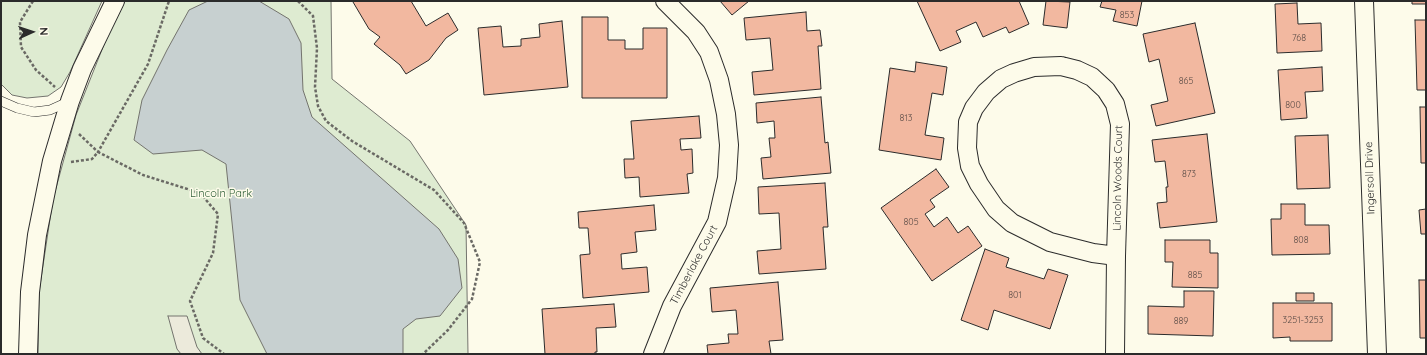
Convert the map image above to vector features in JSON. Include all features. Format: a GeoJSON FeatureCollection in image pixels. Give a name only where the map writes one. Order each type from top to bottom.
{"type":"FeatureCollection","features":[{"type":"Feature","properties":{"kind":"street"},"geometry":{"type":"LineString","coordinates":[[28,354],[30,292],[37,235],[52,161],[70,101],[82,69],[115,1]]}},
{"type":"Feature","properties":{"kind":"street","name":"Timberlake Court"},"geometry":{"type":"LineString","coordinates":[[653,354],[672,306],[717,222],[727,178],[729,145],[726,114],[719,80],[709,52],[696,32],[665,1]]}},
{"type":"Feature","properties":{"kind":"street","name":"Ingersoll Drive"},"geometry":{"type":"LineString","coordinates":[[1364,1],[1377,354]]}},
{"type":"Feature","properties":{"kind":"street","name":"Lincoln Woods Court"},"geometry":{"type":"LineString","coordinates":[[1115,354],[1120,124],[1114,104],[1106,90],[1092,78],[1077,70],[1062,66],[1034,67],[1014,72],[1001,79],[986,92],[974,108],[968,122],[967,148],[970,166],[979,184],[996,209],[1012,223],[1027,232],[1050,242],[1086,252],[1116,256]]}},
{"type":"Feature","properties":{"kind":"lane"},"geometry":{"type":"LineString","coordinates":[[1,101],[17,108],[34,112],[50,110],[70,101]]}},
{"type":"Feature","properties":{"kind":"path"},"geometry":{"type":"LineString","coordinates":[[33,1],[20,22],[21,47],[36,70],[70,101]]}},
{"type":"Feature","properties":{"kind":"path"},"geometry":{"type":"LineString","coordinates":[[71,162],[92,159],[98,152],[148,64],[169,1]]}},
{"type":"Feature","properties":{"kind":"path"},"geometry":{"type":"LineString","coordinates":[[298,1],[313,16],[318,48],[315,87],[318,106],[326,121],[352,141],[434,190],[464,223],[480,262],[472,299],[448,330],[423,354]]}},
{"type":"Feature","properties":{"kind":"path"},"geometry":{"type":"LineString","coordinates":[[79,134],[98,152],[143,175],[200,192],[218,214],[213,253],[190,301],[203,338],[224,354]]}},
{"type":"Feature","properties":{"kind":"green space"},"geometry":{"type":"Polygon","coordinates":[[[1,1],[102,1],[70,72],[61,87],[48,96],[27,98],[12,95],[1,84],[1,1]]]}},
{"type":"Feature","properties":{"kind":"green space","name":"Lincoln Park"},"geometry":{"type":"Polygon","coordinates":[[[125,1],[331,1],[332,79],[410,141],[466,225],[468,354],[38,354],[39,292],[53,199],[76,115],[107,37],[125,1]]]}},
{"type":"Feature","properties":{"kind":"shaded area"},"geometry":{"type":"Polygon","coordinates":[[[208,1],[259,1],[289,19],[301,43],[303,90],[312,117],[439,229],[458,259],[462,288],[440,316],[416,319],[403,329],[403,354],[267,354],[240,300],[226,164],[202,150],[153,154],[134,140],[142,100],[167,50],[189,10],[208,1]]]}},
{"type":"Feature","properties":{"kind":"shaded area"},"geometry":{"type":"Polygon","coordinates":[[[168,316],[187,316],[197,347],[202,354],[181,354],[177,349],[168,316]]]}},
{"type":"Feature","properties":{"kind":"building"},"geometry":{"type":"Polygon","coordinates":[[[411,1],[426,26],[448,13],[458,30],[446,38],[429,60],[406,74],[400,65],[374,44],[380,37],[369,29],[353,2],[411,1]]]}},
{"type":"Feature","properties":{"kind":"building"},"geometry":{"type":"Polygon","coordinates":[[[720,1],[749,1],[732,15],[720,1]]]}},
{"type":"Feature","properties":{"kind":"building"},"geometry":{"type":"Polygon","coordinates":[[[917,1],[1019,1],[1029,24],[1009,33],[1006,27],[983,37],[976,22],[956,31],[961,42],[940,51],[917,1]]]}},
{"type":"Feature","properties":{"kind":"building"},"geometry":{"type":"Polygon","coordinates":[[[1046,1],[1070,2],[1067,28],[1043,25],[1046,1]]]}},
{"type":"Feature","properties":{"kind":"building"},"geometry":{"type":"Polygon","coordinates":[[[1102,1],[1142,1],[1137,26],[1113,21],[1116,10],[1100,7],[1102,1]]]}},
{"type":"Feature","properties":{"kind":"building"},"geometry":{"type":"Polygon","coordinates":[[[1412,1],[1426,1],[1426,4],[1412,4],[1412,1]]]}},
{"type":"Feature","properties":{"kind":"building"},"geometry":{"type":"Polygon","coordinates":[[[1297,3],[1298,24],[1321,23],[1322,51],[1277,53],[1275,4],[1297,3]]]}},
{"type":"Feature","properties":{"kind":"building"},"geometry":{"type":"Polygon","coordinates":[[[806,12],[807,31],[820,30],[822,46],[818,46],[821,89],[754,95],[752,72],[773,70],[770,38],[746,40],[744,18],[806,12]]]}},
{"type":"Feature","properties":{"kind":"building"},"geometry":{"type":"Polygon","coordinates":[[[582,17],[608,17],[608,40],[625,40],[625,49],[643,49],[643,28],[667,28],[667,98],[582,98],[582,17]]]}},
{"type":"Feature","properties":{"kind":"building"},"geometry":{"type":"Polygon","coordinates":[[[1415,20],[1426,20],[1426,90],[1417,90],[1415,20]]]}},
{"type":"Feature","properties":{"kind":"building"},"geometry":{"type":"Polygon","coordinates":[[[562,21],[568,87],[484,95],[478,28],[501,26],[503,47],[521,46],[521,39],[540,37],[539,24],[562,21]]]}},
{"type":"Feature","properties":{"kind":"building"},"geometry":{"type":"Polygon","coordinates":[[[1195,23],[1215,113],[1156,126],[1151,105],[1168,101],[1159,59],[1149,62],[1143,34],[1195,23]]]}},
{"type":"Feature","properties":{"kind":"building"},"geometry":{"type":"Polygon","coordinates":[[[916,62],[947,67],[943,95],[932,93],[925,135],[944,138],[941,160],[879,150],[890,68],[915,72],[916,62]]]}},
{"type":"Feature","properties":{"kind":"building"},"geometry":{"type":"Polygon","coordinates":[[[1322,67],[1323,91],[1305,92],[1307,118],[1281,120],[1278,70],[1322,67]]]}},
{"type":"Feature","properties":{"kind":"building"},"geometry":{"type":"Polygon","coordinates":[[[821,97],[825,143],[828,142],[831,173],[763,179],[761,158],[771,157],[769,138],[775,138],[774,121],[757,123],[756,103],[821,97]]]}},
{"type":"Feature","properties":{"kind":"building"},"geometry":{"type":"Polygon","coordinates":[[[1420,107],[1426,107],[1426,163],[1421,163],[1420,107]]]}},
{"type":"Feature","properties":{"kind":"building"},"geometry":{"type":"Polygon","coordinates":[[[699,116],[701,138],[680,139],[681,150],[692,149],[693,173],[687,174],[689,193],[640,197],[639,177],[625,178],[624,159],[634,159],[631,121],[699,116]]]}},
{"type":"Feature","properties":{"kind":"building"},"geometry":{"type":"Polygon","coordinates":[[[1207,134],[1217,222],[1160,228],[1157,203],[1167,202],[1166,187],[1168,187],[1165,161],[1155,162],[1152,140],[1207,134]]]}},
{"type":"Feature","properties":{"kind":"building"},"geometry":{"type":"Polygon","coordinates":[[[1328,135],[1330,188],[1297,189],[1295,136],[1328,135]]]}},
{"type":"Feature","properties":{"kind":"building"},"geometry":{"type":"Polygon","coordinates":[[[936,169],[949,187],[930,200],[935,207],[925,214],[934,227],[947,217],[958,233],[968,226],[982,246],[932,281],[881,208],[936,169]]]}},
{"type":"Feature","properties":{"kind":"building"},"geometry":{"type":"Polygon","coordinates":[[[825,183],[828,227],[823,227],[826,269],[759,274],[757,251],[781,249],[779,213],[759,214],[758,187],[825,183]]]}},
{"type":"Feature","properties":{"kind":"building"},"geometry":{"type":"Polygon","coordinates":[[[1281,204],[1305,204],[1305,225],[1329,225],[1330,254],[1272,255],[1271,219],[1281,219],[1281,204]]]}},
{"type":"Feature","properties":{"kind":"building"},"geometry":{"type":"Polygon","coordinates":[[[654,205],[656,230],[635,232],[637,252],[621,254],[622,269],[647,267],[649,292],[583,298],[580,255],[590,254],[588,228],[579,228],[578,212],[654,205]]]}},
{"type":"Feature","properties":{"kind":"building"},"geometry":{"type":"Polygon","coordinates":[[[1426,209],[1426,234],[1421,234],[1419,210],[1426,209]]]}},
{"type":"Feature","properties":{"kind":"building"},"geometry":{"type":"Polygon","coordinates":[[[1165,240],[1210,240],[1210,253],[1218,253],[1218,288],[1172,287],[1173,262],[1165,262],[1165,240]]]}},
{"type":"Feature","properties":{"kind":"building"},"geometry":{"type":"Polygon","coordinates":[[[985,249],[1009,258],[1006,267],[1044,279],[1048,269],[1068,275],[1050,329],[994,310],[988,330],[961,320],[985,249]]]}},
{"type":"Feature","properties":{"kind":"building"},"geometry":{"type":"Polygon","coordinates":[[[1419,280],[1426,280],[1426,338],[1420,338],[1419,280]]]}},
{"type":"Feature","properties":{"kind":"building"},"geometry":{"type":"Polygon","coordinates":[[[778,282],[783,340],[769,341],[771,354],[708,354],[707,345],[729,343],[728,334],[738,334],[736,310],[712,312],[710,288],[778,282]]]}},
{"type":"Feature","properties":{"kind":"building"},"geometry":{"type":"Polygon","coordinates":[[[1184,291],[1214,291],[1213,336],[1148,334],[1148,306],[1184,307],[1184,291]]]}},
{"type":"Feature","properties":{"kind":"building"},"geometry":{"type":"Polygon","coordinates":[[[1296,293],[1314,293],[1314,301],[1296,301],[1296,293]]]}},
{"type":"Feature","properties":{"kind":"building"},"geometry":{"type":"Polygon","coordinates":[[[1273,303],[1332,303],[1332,341],[1290,341],[1290,337],[1273,338],[1273,303]]]}},
{"type":"Feature","properties":{"kind":"building"},"geometry":{"type":"Polygon","coordinates":[[[614,304],[616,327],[596,328],[597,352],[595,352],[595,354],[545,354],[542,309],[614,304]]]}}]}
